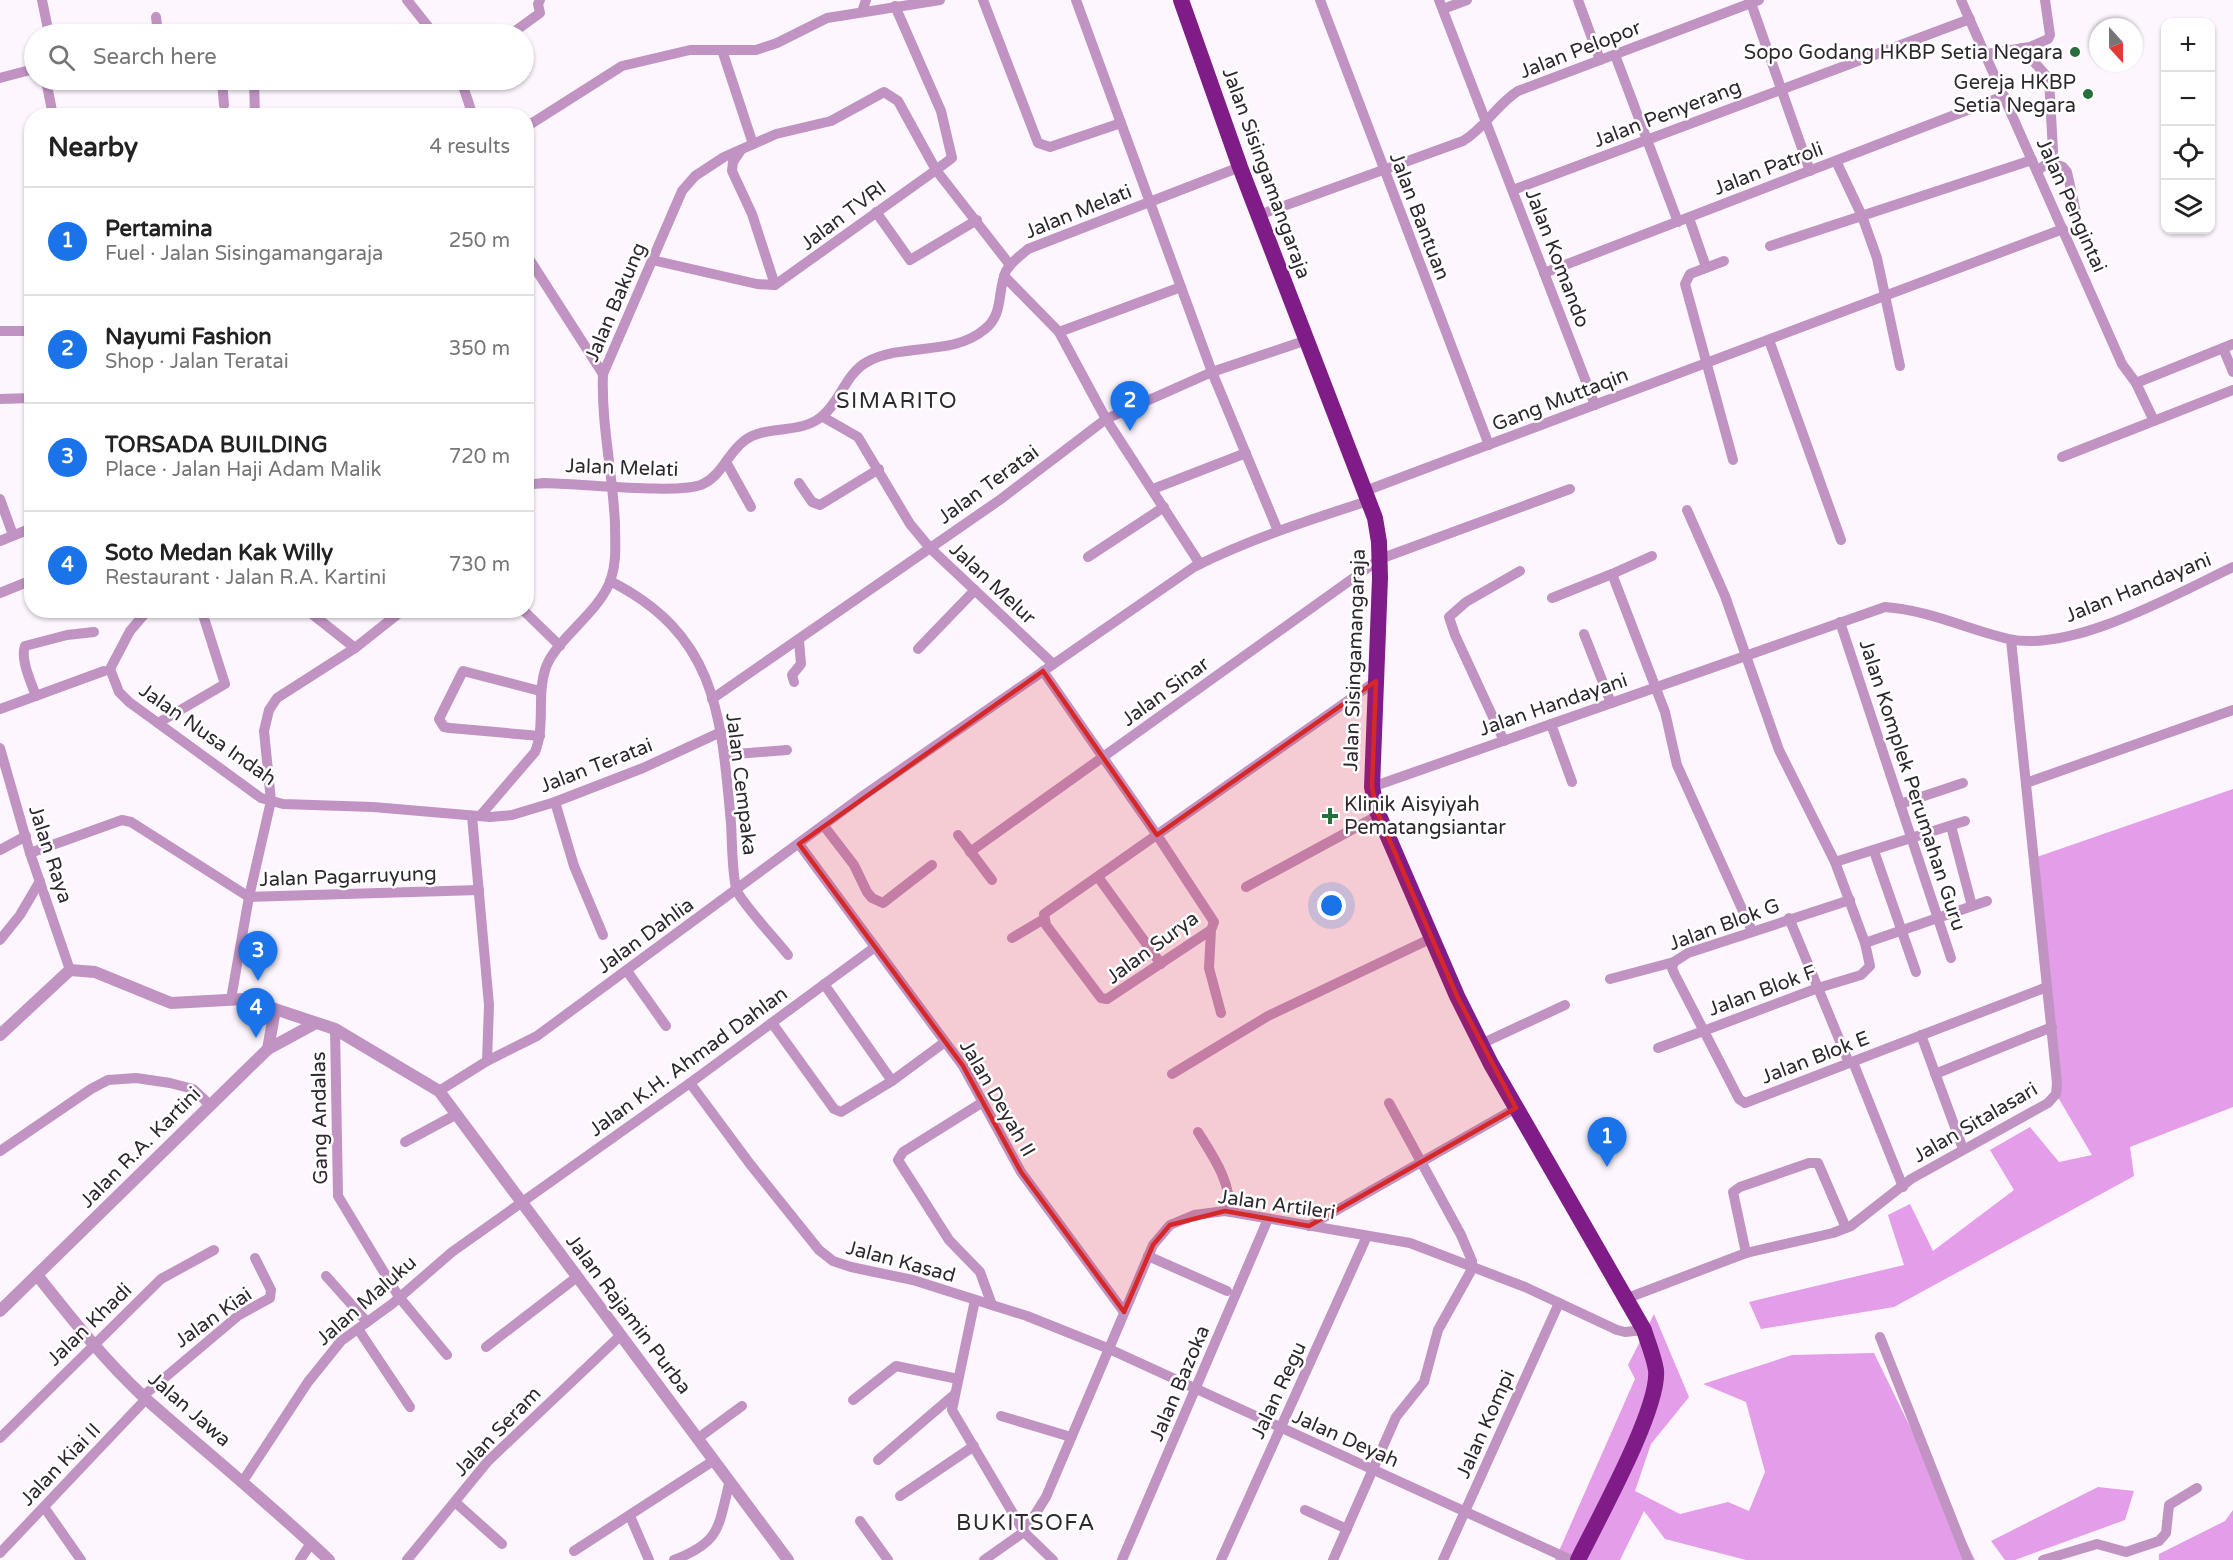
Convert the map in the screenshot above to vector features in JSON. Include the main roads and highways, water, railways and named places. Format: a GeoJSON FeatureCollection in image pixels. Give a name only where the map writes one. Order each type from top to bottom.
{"type":"FeatureCollection","features":[{"type":"Feature","properties":{"kind":"highway","name":"Jalan Sisingamangaraja"},"geometry":{"type":"LineString","coordinates":[[1181,0],[1240,167],[1375,518],[1380,559],[1372,788],[1379,815],[1481,1044],[1644,1330],[1656,1370],[1652,1397],[1639,1434],[1578,1560]]}},
{"type":"Feature","properties":{"kind":"place","name":"Sopo Godang HKBP Setia Negara"},"geometry":{"type":"Point","coordinates":[2075,52]}},
{"type":"Feature","properties":{"kind":"place","name":"Gereja HKBP Setia Negara"},"geometry":{"type":"Point","coordinates":[2088,94]}},
{"type":"Feature","properties":{"kind":"place","name":"Nayumi Fashion"},"geometry":{"type":"Point","coordinates":[1130,431]}},
{"type":"Feature","properties":{"kind":"place","name":"Klinik Aisyiyah Pematangsiantar"},"geometry":{"type":"Point","coordinates":[1330,816]}},
{"type":"Feature","properties":{"kind":"place","name":"TORSADA BUILDING"},"geometry":{"type":"Point","coordinates":[258,981]}},
{"type":"Feature","properties":{"kind":"place","name":"Soto Medan Kak Willy"},"geometry":{"type":"Point","coordinates":[256,1038]}},
{"type":"Feature","properties":{"kind":"place","name":"Pertamina"},"geometry":{"type":"Point","coordinates":[1607,1167]}},
{"type":"Feature","properties":{"kind":"district","name":"SIMARITO"},"geometry":{"type":"Point","coordinates":[897,400]}},
{"type":"Feature","properties":{"kind":"district","name":"BUKITSOFA"},"geometry":{"type":"Point","coordinates":[1026,1522]}}]}
